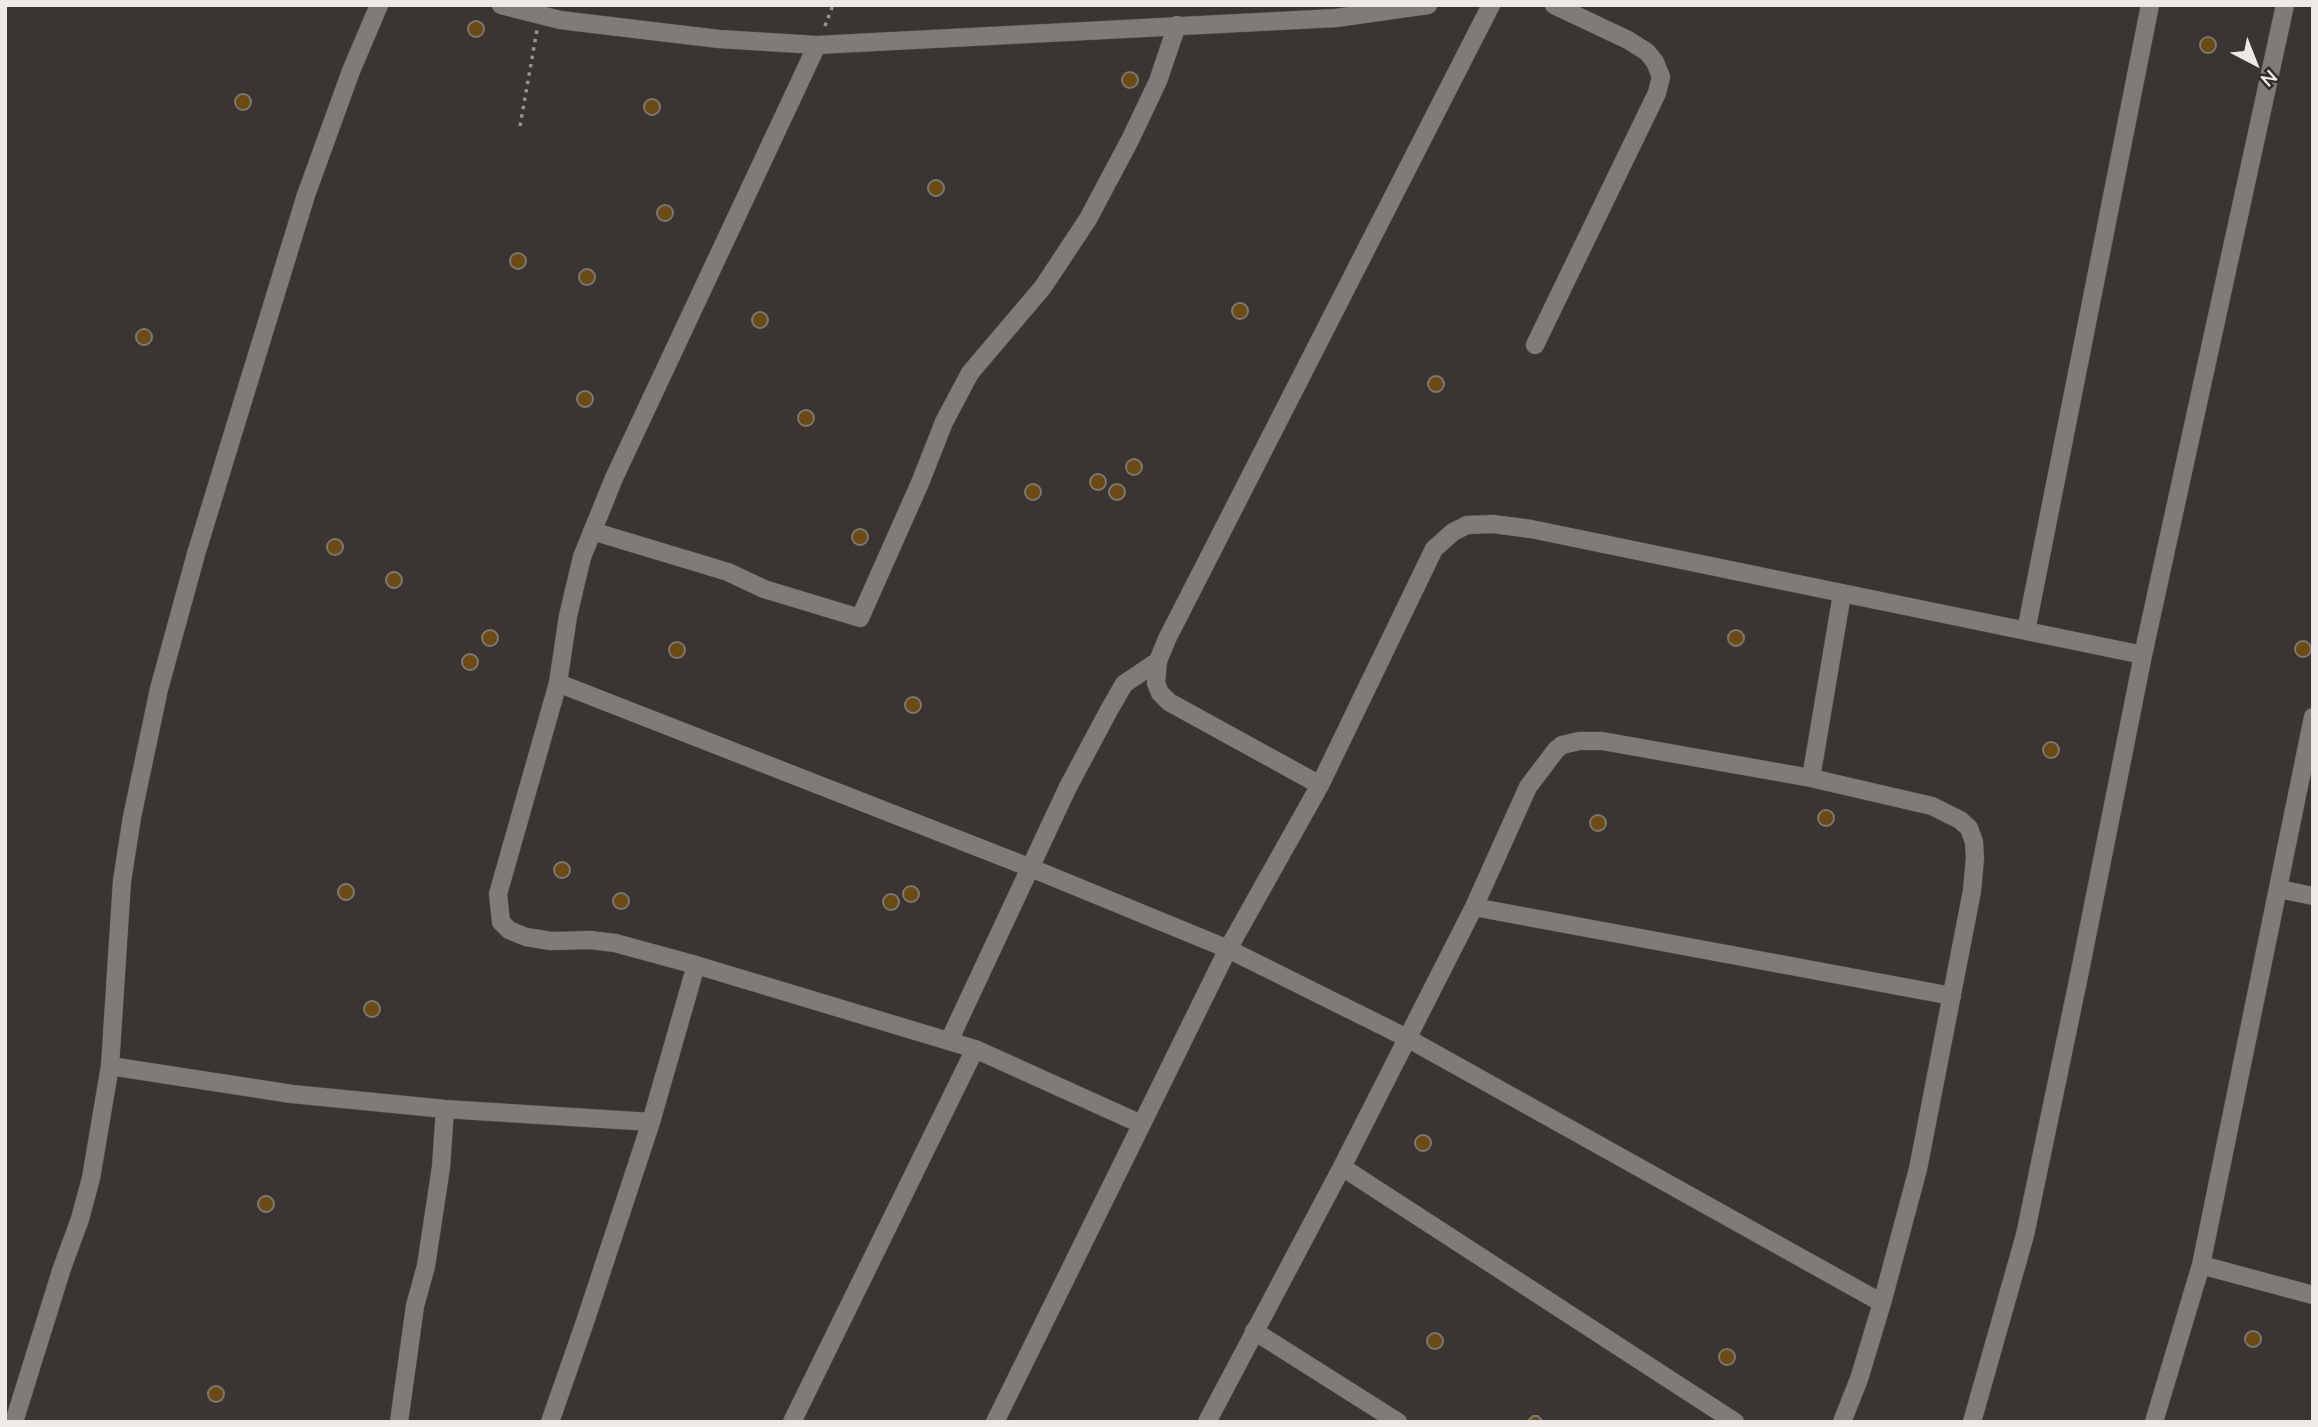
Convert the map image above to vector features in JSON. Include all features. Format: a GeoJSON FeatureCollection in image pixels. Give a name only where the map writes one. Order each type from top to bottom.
{"type":"FeatureCollection","features":[{"type":"Feature","properties":{"kind":"street"},"geometry":{"type":"LineString","coordinates":[[14,1422],[91,1178],[110,1066],[122,881],[132,817],[159,690],[196,554],[306,195],[351,71],[379,5]]}},
{"type":"Feature","properties":{"kind":"street"},"geometry":{"type":"LineString","coordinates":[[501,5],[560,20],[719,40],[817,44],[1336,18],[1428,5]]}},
{"type":"Feature","properties":{"kind":"street"},"geometry":{"type":"LineString","coordinates":[[1320,785],[1169,702],[1160,693],[1156,683],[1158,660],[1491,5]]}},
{"type":"Feature","properties":{"kind":"street"},"geometry":{"type":"LineString","coordinates":[[1535,345],[1657,93],[1661,77],[1647,52],[1555,5]]}},
{"type":"Feature","properties":{"kind":"street"},"geometry":{"type":"LineString","coordinates":[[2026,631],[2151,5]]}},
{"type":"Feature","properties":{"kind":"street"},"geometry":{"type":"LineString","coordinates":[[1972,1422],[2025,1235],[2143,655],[2285,5]]}},
{"type":"Feature","properties":{"kind":"street"},"geometry":{"type":"LineString","coordinates":[[592,531],[728,572],[764,589],[860,618],[944,422],[970,373],[1043,287],[1088,219],[1130,141],[1158,81],[1177,25]]}},
{"type":"Feature","properties":{"kind":"street"},"geometry":{"type":"LineString","coordinates":[[817,44],[666,364],[614,478],[582,557],[568,616],[558,683],[498,894],[501,922],[509,930],[526,937],[551,941],[590,940],[615,943],[975,1049],[1141,1124]]}},
{"type":"Feature","properties":{"kind":"street"},"geometry":{"type":"LineString","coordinates":[[995,1422],[1228,949],[1320,785],[1434,549],[1453,532],[1467,525],[1493,524],[1531,529],[2143,655]]}},
{"type":"Feature","properties":{"kind":"street"},"geometry":{"type":"LineString","coordinates":[[1811,778],[1842,594]]}},
{"type":"Feature","properties":{"kind":"street"},"geometry":{"type":"LineString","coordinates":[[949,1041],[1068,787],[1124,684],[1158,660]]}},
{"type":"Feature","properties":{"kind":"street"},"geometry":{"type":"LineString","coordinates":[[558,683],[1031,868],[1228,949],[1407,1038],[1882,1303]]}},
{"type":"Feature","properties":{"kind":"street"},"geometry":{"type":"LineString","coordinates":[[2154,1422],[2201,1265],[2313,718]]}},
{"type":"Feature","properties":{"kind":"street"},"geometry":{"type":"LineString","coordinates":[[1207,1422],[1342,1167],[1474,907],[1528,787],[1556,750],[1571,742],[1602,741],[1811,778],[1932,806],[1960,820],[1969,828],[1974,842],[1973,879],[1918,1169],[1882,1303],[1859,1379],[1842,1422]]}},
{"type":"Feature","properties":{"kind":"street"},"geometry":{"type":"LineString","coordinates":[[2278,889],[2313,895]]}},
{"type":"Feature","properties":{"kind":"street"},"geometry":{"type":"LineString","coordinates":[[1474,907],[1952,996]]}},
{"type":"Feature","properties":{"kind":"street"},"geometry":{"type":"LineString","coordinates":[[550,1422],[590,1310],[651,1122],[696,965]]}},
{"type":"Feature","properties":{"kind":"street"},"geometry":{"type":"LineString","coordinates":[[792,1422],[975,1049]]}},
{"type":"Feature","properties":{"kind":"street"},"geometry":{"type":"LineString","coordinates":[[110,1066],[292,1094],[445,1109],[651,1122]]}},
{"type":"Feature","properties":{"kind":"street"},"geometry":{"type":"LineString","coordinates":[[399,1422],[415,1306],[426,1266],[439,1180],[445,1109]]}},
{"type":"Feature","properties":{"kind":"street"},"geometry":{"type":"LineString","coordinates":[[1342,1167],[1735,1422]]}},
{"type":"Feature","properties":{"kind":"street"},"geometry":{"type":"LineString","coordinates":[[2201,1265],[2313,1295]]}},
{"type":"Feature","properties":{"kind":"street"},"geometry":{"type":"LineString","coordinates":[[1254,1331],[1398,1422]]}},
{"type":"Feature","properties":{"kind":"path"},"geometry":{"type":"LineString","coordinates":[[520,125],[540,15]]}},
{"type":"Feature","properties":{"kind":"building"},"geometry":{"type":"Polygon","coordinates":[[[473,21],[479,21],[484,29],[482,35],[473,37],[468,32],[468,26],[473,21]]]}},
{"type":"Feature","properties":{"kind":"building"},"geometry":{"type":"Polygon","coordinates":[[[2205,37],[2211,37],[2216,45],[2214,51],[2205,53],[2200,48],[2200,42],[2205,37]]]}},
{"type":"Feature","properties":{"kind":"building"},"geometry":{"type":"Polygon","coordinates":[[[1127,72],[1133,72],[1138,80],[1136,86],[1127,88],[1122,83],[1122,77],[1127,72]]]}},
{"type":"Feature","properties":{"kind":"building"},"geometry":{"type":"Polygon","coordinates":[[[240,94],[246,94],[251,102],[249,108],[240,110],[235,105],[235,99],[240,94]]]}},
{"type":"Feature","properties":{"kind":"building"},"geometry":{"type":"Polygon","coordinates":[[[649,99],[655,99],[660,107],[658,113],[649,115],[644,110],[644,104],[649,99]]]}},
{"type":"Feature","properties":{"kind":"building"},"geometry":{"type":"Polygon","coordinates":[[[933,180],[939,180],[944,188],[942,194],[933,196],[928,191],[928,185],[933,180]]]}},
{"type":"Feature","properties":{"kind":"building"},"geometry":{"type":"Polygon","coordinates":[[[662,205],[668,205],[673,213],[671,219],[662,221],[657,216],[657,210],[662,205]]]}},
{"type":"Feature","properties":{"kind":"building"},"geometry":{"type":"Polygon","coordinates":[[[515,253],[521,253],[526,261],[524,267],[515,269],[510,264],[510,258],[515,253]]]}},
{"type":"Feature","properties":{"kind":"building"},"geometry":{"type":"Polygon","coordinates":[[[584,269],[590,269],[595,277],[593,283],[584,285],[579,280],[579,274],[584,269]]]}},
{"type":"Feature","properties":{"kind":"building"},"geometry":{"type":"Polygon","coordinates":[[[1237,303],[1243,303],[1248,311],[1246,317],[1237,319],[1232,314],[1232,308],[1237,303]]]}},
{"type":"Feature","properties":{"kind":"building"},"geometry":{"type":"Polygon","coordinates":[[[757,312],[763,312],[768,320],[766,326],[757,328],[752,323],[752,317],[757,312]]]}},
{"type":"Feature","properties":{"kind":"building"},"geometry":{"type":"Polygon","coordinates":[[[141,329],[147,329],[152,337],[150,343],[141,345],[136,340],[136,334],[141,329]]]}},
{"type":"Feature","properties":{"kind":"building"},"geometry":{"type":"Polygon","coordinates":[[[1433,376],[1439,376],[1444,384],[1442,390],[1433,392],[1428,387],[1428,381],[1433,376]]]}},
{"type":"Feature","properties":{"kind":"building"},"geometry":{"type":"Polygon","coordinates":[[[582,391],[588,391],[593,399],[591,405],[582,407],[577,402],[577,396],[582,391]]]}},
{"type":"Feature","properties":{"kind":"building"},"geometry":{"type":"Polygon","coordinates":[[[803,410],[809,410],[814,418],[812,424],[803,426],[798,421],[798,415],[803,410]]]}},
{"type":"Feature","properties":{"kind":"building"},"geometry":{"type":"Polygon","coordinates":[[[1131,459],[1137,459],[1142,467],[1140,473],[1131,475],[1126,470],[1126,464],[1131,459]]]}},
{"type":"Feature","properties":{"kind":"building"},"geometry":{"type":"Polygon","coordinates":[[[1095,474],[1101,474],[1106,482],[1104,488],[1095,490],[1090,485],[1090,479],[1095,474]]]}},
{"type":"Feature","properties":{"kind":"building"},"geometry":{"type":"Polygon","coordinates":[[[1030,484],[1036,484],[1041,492],[1039,498],[1030,500],[1025,495],[1025,489],[1030,484]]]}},
{"type":"Feature","properties":{"kind":"building"},"geometry":{"type":"Polygon","coordinates":[[[1114,484],[1120,484],[1125,492],[1123,498],[1114,500],[1109,495],[1109,489],[1114,484]]]}},
{"type":"Feature","properties":{"kind":"building"},"geometry":{"type":"Polygon","coordinates":[[[857,529],[863,529],[868,537],[866,543],[857,545],[852,540],[852,534],[857,529]]]}},
{"type":"Feature","properties":{"kind":"building"},"geometry":{"type":"Polygon","coordinates":[[[332,539],[338,539],[343,547],[341,553],[332,555],[327,550],[327,544],[332,539]]]}},
{"type":"Feature","properties":{"kind":"building"},"geometry":{"type":"Polygon","coordinates":[[[391,572],[397,572],[402,580],[400,586],[391,588],[386,583],[386,577],[391,572]]]}},
{"type":"Feature","properties":{"kind":"building"},"geometry":{"type":"Polygon","coordinates":[[[487,630],[493,630],[498,638],[496,644],[487,646],[482,641],[482,635],[487,630]]]}},
{"type":"Feature","properties":{"kind":"building"},"geometry":{"type":"Polygon","coordinates":[[[1733,630],[1739,630],[1744,638],[1742,644],[1733,646],[1728,641],[1728,635],[1733,630]]]}},
{"type":"Feature","properties":{"kind":"building"},"geometry":{"type":"Polygon","coordinates":[[[2300,641],[2306,641],[2311,649],[2309,655],[2300,657],[2295,652],[2295,646],[2300,641]]]}},
{"type":"Feature","properties":{"kind":"building"},"geometry":{"type":"Polygon","coordinates":[[[674,642],[680,642],[685,650],[683,656],[674,658],[669,653],[669,647],[674,642]]]}},
{"type":"Feature","properties":{"kind":"building"},"geometry":{"type":"Polygon","coordinates":[[[467,654],[473,654],[478,662],[476,668],[467,670],[462,665],[462,659],[467,654]]]}},
{"type":"Feature","properties":{"kind":"building"},"geometry":{"type":"Polygon","coordinates":[[[910,697],[916,697],[921,705],[919,711],[910,713],[905,708],[905,702],[910,697]]]}},
{"type":"Feature","properties":{"kind":"building"},"geometry":{"type":"Polygon","coordinates":[[[2048,742],[2054,742],[2059,750],[2057,756],[2048,758],[2043,753],[2043,747],[2048,742]]]}},
{"type":"Feature","properties":{"kind":"building"},"geometry":{"type":"Polygon","coordinates":[[[1823,810],[1829,810],[1834,818],[1832,824],[1823,826],[1818,821],[1818,815],[1823,810]]]}},
{"type":"Feature","properties":{"kind":"building"},"geometry":{"type":"Polygon","coordinates":[[[1595,815],[1601,815],[1606,823],[1604,829],[1595,831],[1590,826],[1590,820],[1595,815]]]}},
{"type":"Feature","properties":{"kind":"building"},"geometry":{"type":"Polygon","coordinates":[[[559,862],[565,862],[570,870],[568,876],[559,878],[554,873],[554,867],[559,862]]]}},
{"type":"Feature","properties":{"kind":"building"},"geometry":{"type":"Polygon","coordinates":[[[343,884],[349,884],[354,892],[352,898],[343,900],[338,895],[338,889],[343,884]]]}},
{"type":"Feature","properties":{"kind":"building"},"geometry":{"type":"Polygon","coordinates":[[[908,886],[914,886],[919,894],[917,900],[908,902],[903,897],[903,891],[908,886]]]}},
{"type":"Feature","properties":{"kind":"building"},"geometry":{"type":"Polygon","coordinates":[[[618,893],[624,893],[629,901],[627,907],[618,909],[613,904],[613,898],[618,893]]]}},
{"type":"Feature","properties":{"kind":"building"},"geometry":{"type":"Polygon","coordinates":[[[888,894],[894,894],[899,902],[897,908],[888,910],[883,905],[883,899],[888,894]]]}},
{"type":"Feature","properties":{"kind":"building"},"geometry":{"type":"Polygon","coordinates":[[[369,1001],[375,1001],[380,1009],[378,1015],[369,1017],[364,1012],[364,1006],[369,1001]]]}},
{"type":"Feature","properties":{"kind":"building"},"geometry":{"type":"Polygon","coordinates":[[[1420,1135],[1426,1135],[1431,1143],[1429,1149],[1420,1151],[1415,1146],[1415,1140],[1420,1135]]]}},
{"type":"Feature","properties":{"kind":"building"},"geometry":{"type":"Polygon","coordinates":[[[263,1196],[269,1196],[274,1204],[272,1210],[263,1212],[258,1207],[258,1201],[263,1196]]]}},
{"type":"Feature","properties":{"kind":"building"},"geometry":{"type":"Polygon","coordinates":[[[2250,1331],[2256,1331],[2261,1339],[2259,1345],[2250,1347],[2245,1342],[2245,1336],[2250,1331]]]}},
{"type":"Feature","properties":{"kind":"building"},"geometry":{"type":"Polygon","coordinates":[[[1432,1333],[1438,1333],[1443,1341],[1441,1347],[1432,1349],[1427,1344],[1427,1338],[1432,1333]]]}},
{"type":"Feature","properties":{"kind":"building"},"geometry":{"type":"Polygon","coordinates":[[[1724,1349],[1730,1349],[1735,1357],[1733,1363],[1724,1365],[1719,1360],[1719,1354],[1724,1349]]]}},
{"type":"Feature","properties":{"kind":"building"},"geometry":{"type":"Polygon","coordinates":[[[213,1386],[219,1386],[224,1394],[222,1400],[213,1402],[208,1397],[208,1391],[213,1386]]]}},
{"type":"Feature","properties":{"kind":"building"},"geometry":{"type":"Polygon","coordinates":[[[1533,1416],[1538,1416],[1543,1422],[1527,1422],[1533,1416]]]}}]}
